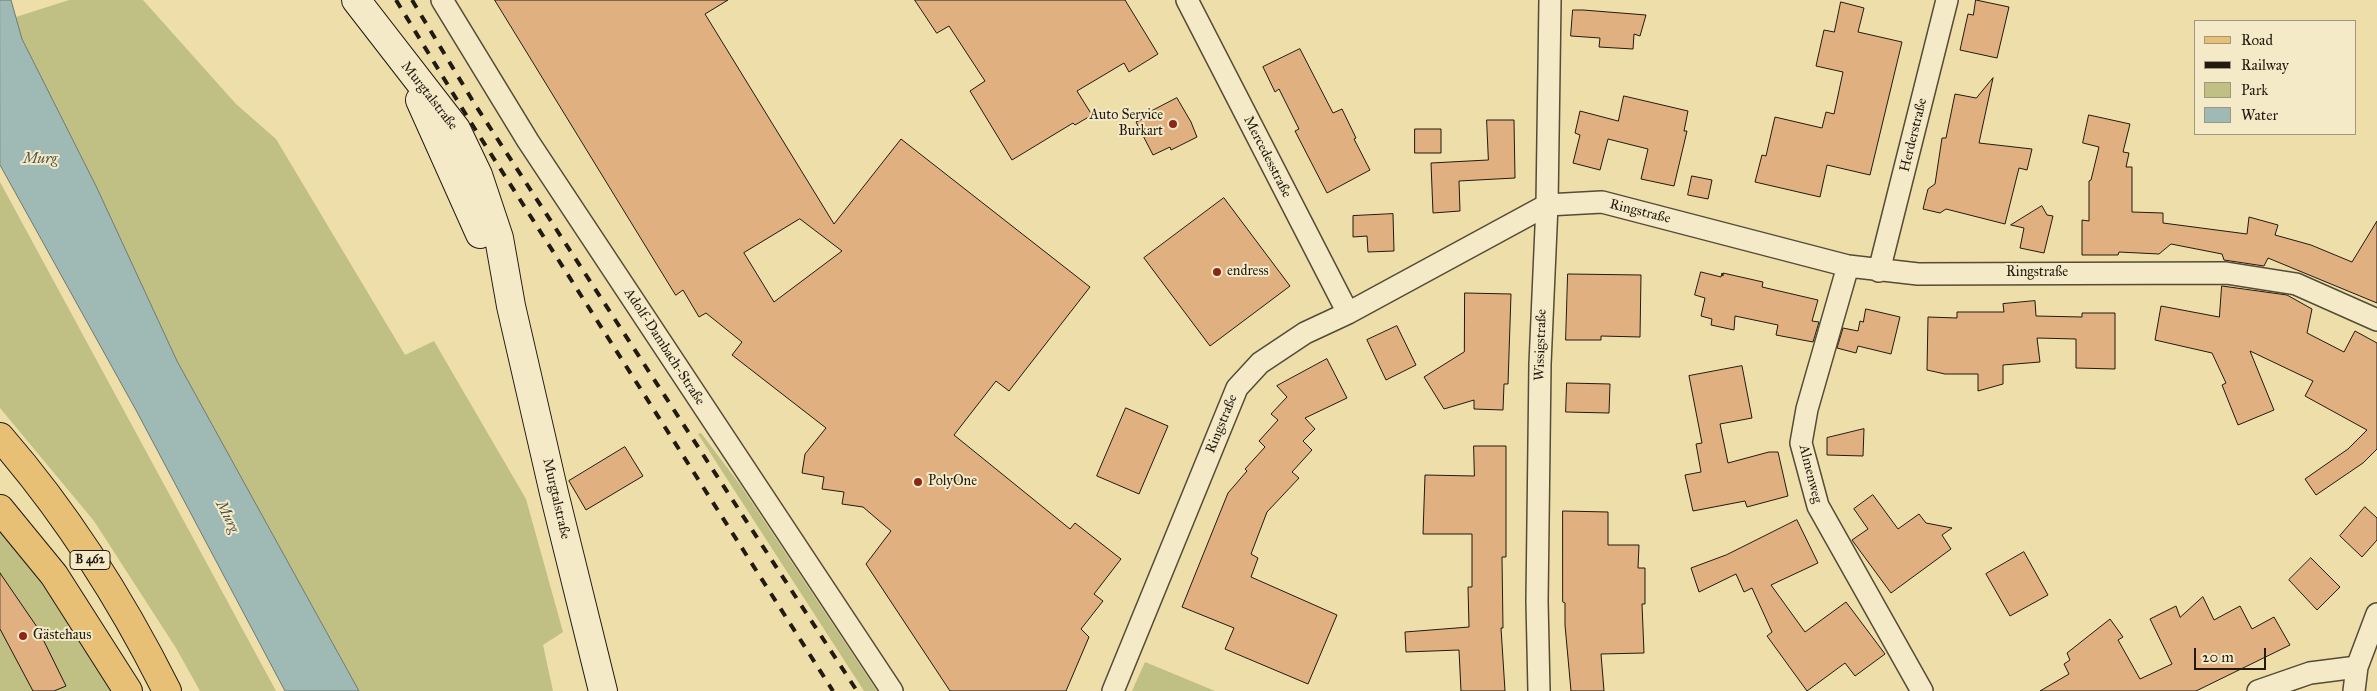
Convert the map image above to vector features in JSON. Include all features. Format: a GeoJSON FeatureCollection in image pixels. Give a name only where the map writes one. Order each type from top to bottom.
{"type":"FeatureCollection","features":[{"type":"Feature","properties":{"kind":"main road","name":"B 462"},"geometry":{"type":"LineString","coordinates":[[0,437],[24,465],[80,544],[140,638],[167,691]]}},
{"type":"Feature","properties":{"kind":"main road","name":"B 462"},"geometry":{"type":"LineString","coordinates":[[0,509],[54,575],[128,691]]}},
{"type":"Feature","properties":{"kind":"street","name":"Murgtalstraße"},"geometry":{"type":"LineString","coordinates":[[356,0],[456,129],[478,175],[499,238],[511,306],[554,493],[603,691]]}},
{"type":"Feature","properties":{"kind":"street","name":"Adolf-Dambach-Straße"},"geometry":{"type":"LineString","coordinates":[[442,0],[528,141],[892,691]]}},
{"type":"Feature","properties":{"kind":"street","name":"Mercedesstraße"},"geometry":{"type":"LineString","coordinates":[[1187,0],[1348,313]]}},
{"type":"Feature","properties":{"kind":"street","name":"Wissigstraße"},"geometry":{"type":"LineString","coordinates":[[1538,691],[1537,601],[1540,364],[1548,205],[1550,0]]}},
{"type":"Feature","properties":{"kind":"street","name":"Herderstraße"},"geometry":{"type":"LineString","coordinates":[[1880,271],[1947,0]]}},
{"type":"Feature","properties":{"kind":"street","name":"Ringstraße"},"geometry":{"type":"LineString","coordinates":[[1113,691],[1237,388],[1260,363],[1305,333],[1348,313],[1548,205],[1602,202],[1848,266],[1880,271],[1918,274],[2226,273],[2296,284],[2377,320]]}},
{"type":"Feature","properties":{"kind":"street","name":"Almenweg"},"geometry":{"type":"LineString","coordinates":[[1848,266],[1800,442],[1818,506],[1922,691]]}},
{"type":"Feature","properties":{"kind":"street"},"geometry":{"type":"LineString","coordinates":[[2354,691],[2357,667],[2377,614]]}},
{"type":"Feature","properties":{"kind":"street"},"geometry":{"type":"LineString","coordinates":[[2258,691],[2310,674],[2357,667]]}},
{"type":"Feature","properties":{"kind":"green space"},"geometry":{"type":"Polygon","coordinates":[[[69,0],[143,0],[236,104],[276,139],[405,355],[434,341],[526,499],[563,632],[543,645],[553,691],[359,691],[177,361],[97,188],[22,39],[16,17],[69,0]]]}},
{"type":"Feature","properties":{"kind":"green space"},"geometry":{"type":"Polygon","coordinates":[[[0,182],[276,691],[200,691],[176,648],[94,521],[0,408],[0,182]]]}},
{"type":"Feature","properties":{"kind":"green space"},"geometry":{"type":"Polygon","coordinates":[[[701,433],[741,486],[877,691],[864,691],[698,434],[701,433]]]}},
{"type":"Feature","properties":{"kind":"green space"},"geometry":{"type":"Polygon","coordinates":[[[0,527],[44,580],[113,691],[0,691],[0,527]]]}},
{"type":"Feature","properties":{"kind":"green space"},"geometry":{"type":"Polygon","coordinates":[[[1145,662],[1215,691],[1132,691],[1145,662]]]}},
{"type":"Feature","properties":{"kind":"water","name":"Murg"},"geometry":{"type":"Polygon","coordinates":[[[0,0],[11,0],[22,39],[97,188],[177,361],[359,691],[285,691],[137,412],[0,165],[0,0]]]}},
{"type":"Feature","properties":{"kind":"building"},"geometry":{"type":"Polygon","coordinates":[[[495,0],[728,0],[705,14],[834,224],[901,139],[1090,287],[1009,391],[996,381],[954,435],[1070,529],[1075,523],[1121,559],[1094,594],[1103,601],[1081,629],[1089,637],[1066,691],[950,691],[866,564],[891,531],[863,507],[842,504],[844,492],[822,489],[824,477],[802,473],[805,454],[826,428],[732,355],[742,342],[706,313],[699,317],[683,290],[676,295],[495,0]],[[800,219],[744,253],[774,302],[842,251],[800,219]]]}},
{"type":"Feature","properties":{"kind":"building"},"geometry":{"type":"Polygon","coordinates":[[[915,0],[1125,0],[1158,54],[1129,72],[1124,63],[1077,91],[1092,115],[1075,125],[1073,123],[1012,160],[970,91],[985,81],[949,26],[937,33],[915,0]]]}},
{"type":"Feature","properties":{"kind":"building"},"geometry":{"type":"Polygon","coordinates":[[[1976,0],[2009,7],[1997,58],[1960,50],[1968,14],[1973,15],[1976,0]]]}},
{"type":"Feature","properties":{"kind":"building"},"geometry":{"type":"Polygon","coordinates":[[[1841,2],[1864,8],[1858,32],[1902,42],[1870,175],[1827,165],[1820,197],[1755,182],[1762,155],[1766,156],[1775,117],[1822,128],[1826,112],[1834,114],[1843,72],[1816,66],[1824,30],[1834,32],[1841,2]]]}},
{"type":"Feature","properties":{"kind":"building"},"geometry":{"type":"Polygon","coordinates":[[[1573,10],[1646,15],[1640,36],[1634,34],[1633,49],[1599,47],[1600,38],[1571,36],[1573,10]]]}},
{"type":"Feature","properties":{"kind":"building"},"geometry":{"type":"Polygon","coordinates":[[[1300,49],[1333,113],[1342,109],[1356,138],[1354,139],[1370,170],[1327,193],[1295,131],[1299,129],[1279,89],[1275,92],[1263,67],[1300,49]]]}},
{"type":"Feature","properties":{"kind":"building"},"geometry":{"type":"Polygon","coordinates":[[[1993,78],[1979,143],[2032,149],[2027,170],[2019,168],[2005,224],[1946,209],[1940,213],[1923,209],[1928,189],[1935,184],[1942,138],[1946,138],[1955,94],[1976,98],[1993,78]]]}},
{"type":"Feature","properties":{"kind":"building"},"geometry":{"type":"Polygon","coordinates":[[[1624,96],[1688,111],[1684,131],[1687,131],[1674,186],[1641,179],[1648,149],[1608,139],[1600,170],[1573,163],[1580,135],[1575,133],[1580,111],[1618,121],[1624,96]]]}},
{"type":"Feature","properties":{"kind":"building"},"geometry":{"type":"Polygon","coordinates":[[[1177,98],[1191,122],[1197,137],[1171,150],[1170,147],[1153,155],[1136,122],[1153,114],[1152,111],[1177,98]]]}},
{"type":"Feature","properties":{"kind":"building"},"geometry":{"type":"Polygon","coordinates":[[[2089,115],[2130,124],[2123,152],[2129,153],[2126,167],[2132,167],[2132,212],[2163,213],[2163,223],[2247,234],[2249,217],[2278,225],[2275,235],[2311,245],[2352,262],[2377,221],[2377,303],[2268,258],[2264,266],[2224,260],[2222,254],[2171,244],[2159,254],[2119,252],[2118,255],[2082,255],[2082,220],[2089,221],[2089,181],[2091,180],[2099,147],[2083,143],[2089,115]]]}},
{"type":"Feature","properties":{"kind":"building"},"geometry":{"type":"Polygon","coordinates":[[[1487,120],[1514,120],[1515,178],[1459,181],[1460,211],[1433,213],[1431,163],[1488,160],[1487,120]]]}},
{"type":"Feature","properties":{"kind":"building"},"geometry":{"type":"Polygon","coordinates":[[[1415,129],[1441,129],[1441,153],[1415,153],[1415,129]]]}},
{"type":"Feature","properties":{"kind":"building"},"geometry":{"type":"Polygon","coordinates":[[[1692,176],[1712,180],[1708,199],[1688,195],[1692,176]]]}},
{"type":"Feature","properties":{"kind":"building","name":"endress"},"geometry":{"type":"Polygon","coordinates":[[[1224,198],[1290,286],[1210,346],[1144,258],[1224,198]]]}},
{"type":"Feature","properties":{"kind":"building"},"geometry":{"type":"Polygon","coordinates":[[[2042,206],[2047,215],[2053,216],[2044,253],[2020,248],[2024,228],[2011,225],[2042,206]]]}},
{"type":"Feature","properties":{"kind":"building"},"geometry":{"type":"Polygon","coordinates":[[[1393,214],[1394,251],[1368,252],[1367,236],[1353,237],[1353,216],[1393,214]]]}},
{"type":"Feature","properties":{"kind":"building"},"geometry":{"type":"Polygon","coordinates":[[[1701,272],[1721,277],[1723,273],[1763,282],[1762,287],[1818,300],[1812,321],[1819,322],[1813,342],[1776,335],[1778,325],[1735,316],[1734,330],[1711,325],[1712,319],[1701,316],[1705,298],[1695,295],[1701,272]]]}},
{"type":"Feature","properties":{"kind":"building"},"geometry":{"type":"Polygon","coordinates":[[[1568,274],[1641,275],[1640,337],[1601,336],[1601,340],[1566,340],[1568,274]]]}},
{"type":"Feature","properties":{"kind":"building"},"geometry":{"type":"Polygon","coordinates":[[[2222,286],[2287,295],[2312,309],[2307,333],[2344,352],[2355,331],[2377,343],[2377,449],[2363,463],[2316,495],[2305,479],[2348,449],[2367,430],[2305,396],[2313,381],[2250,351],[2274,410],[2238,425],[2222,385],[2226,383],[2212,353],[2155,340],[2161,306],[2219,317],[2222,286]]]}},
{"type":"Feature","properties":{"kind":"building"},"geometry":{"type":"Polygon","coordinates":[[[1465,293],[1511,294],[1508,384],[1504,384],[1503,410],[1474,409],[1474,400],[1444,409],[1424,377],[1464,352],[1465,293]]]}},
{"type":"Feature","properties":{"kind":"building"},"geometry":{"type":"Polygon","coordinates":[[[2035,301],[2036,316],[2082,317],[2082,313],[2115,313],[2115,369],[2076,368],[2076,339],[2037,338],[2040,362],[2003,365],[2003,384],[1978,391],[1978,374],[1945,374],[1927,370],[1928,317],[1957,318],[1957,312],[2004,312],[2003,304],[2035,301]]]}},
{"type":"Feature","properties":{"kind":"building"},"geometry":{"type":"Polygon","coordinates":[[[1866,309],[1900,317],[1891,354],[1858,346],[1856,353],[1837,348],[1843,328],[1858,331],[1860,321],[1863,322],[1866,309]]]}},
{"type":"Feature","properties":{"kind":"building"},"geometry":{"type":"Polygon","coordinates":[[[1397,326],[1416,365],[1386,380],[1367,340],[1397,326]]]}},
{"type":"Feature","properties":{"kind":"building"},"geometry":{"type":"Polygon","coordinates":[[[1327,359],[1347,398],[1305,418],[1315,429],[1303,441],[1312,450],[1292,472],[1299,478],[1267,512],[1251,554],[1258,558],[1251,577],[1337,615],[1308,684],[1225,649],[1234,628],[1182,607],[1228,493],[1247,471],[1245,469],[1265,447],[1259,441],[1278,420],[1271,414],[1287,397],[1277,386],[1327,359]]]}},
{"type":"Feature","properties":{"kind":"building"},"geometry":{"type":"Polygon","coordinates":[[[1742,366],[1752,418],[1720,424],[1728,463],[1769,452],[1778,452],[1788,496],[1747,507],[1745,501],[1693,511],[1685,475],[1701,472],[1696,444],[1702,443],[1689,376],[1742,366]]]}},
{"type":"Feature","properties":{"kind":"building"},"geometry":{"type":"Polygon","coordinates":[[[1567,383],[1610,384],[1609,413],[1566,412],[1567,383]]]}},
{"type":"Feature","properties":{"kind":"building"},"geometry":{"type":"Polygon","coordinates":[[[1126,408],[1168,426],[1139,494],[1097,476],[1126,408]]]}},
{"type":"Feature","properties":{"kind":"building"},"geometry":{"type":"Polygon","coordinates":[[[1864,429],[1863,456],[1827,455],[1827,438],[1864,429]]]}},
{"type":"Feature","properties":{"kind":"building"},"geometry":{"type":"Polygon","coordinates":[[[1474,446],[1506,446],[1506,557],[1502,557],[1503,628],[1501,628],[1505,691],[1461,691],[1459,650],[1406,652],[1405,632],[1469,627],[1468,587],[1472,587],[1472,534],[1423,534],[1425,475],[1474,476],[1474,446]]]}},
{"type":"Feature","properties":{"kind":"building"},"geometry":{"type":"Polygon","coordinates":[[[625,447],[643,476],[586,510],[569,481],[625,447]]]}},
{"type":"Feature","properties":{"kind":"building"},"geometry":{"type":"Polygon","coordinates":[[[1873,495],[1898,529],[1919,514],[1926,523],[1952,528],[1942,535],[1951,549],[1891,593],[1852,540],[1868,529],[1854,509],[1873,495]]]}},
{"type":"Feature","properties":{"kind":"building"},"geometry":{"type":"Polygon","coordinates":[[[2365,507],[2377,518],[2377,540],[2362,557],[2340,536],[2365,507]]]}},
{"type":"Feature","properties":{"kind":"building"},"geometry":{"type":"Polygon","coordinates":[[[1563,511],[1608,512],[1608,545],[1639,545],[1638,568],[1645,568],[1645,604],[1642,604],[1644,653],[1601,654],[1604,691],[1571,691],[1565,603],[1563,602],[1563,511]]]}},
{"type":"Feature","properties":{"kind":"building"},"geometry":{"type":"Polygon","coordinates":[[[1797,520],[1818,563],[1771,585],[1805,632],[1846,602],[1885,654],[1855,676],[1845,663],[1807,691],[1767,636],[1772,632],[1752,588],[1744,592],[1736,574],[1699,592],[1691,568],[1726,555],[1797,520]]]}},
{"type":"Feature","properties":{"kind":"building"},"geometry":{"type":"Polygon","coordinates":[[[2024,552],[2048,595],[2010,616],[1986,574],[2024,552]]]}},
{"type":"Feature","properties":{"kind":"building"},"geometry":{"type":"Polygon","coordinates":[[[2311,558],[2340,587],[2317,610],[2289,580],[2311,558]]]}},
{"type":"Feature","properties":{"kind":"building","name":"Gästehaus"},"geometry":{"type":"Polygon","coordinates":[[[0,573],[37,627],[66,686],[54,691],[33,691],[0,629],[0,573]]]}},
{"type":"Feature","properties":{"kind":"building"},"geometry":{"type":"Polygon","coordinates":[[[2203,597],[2214,620],[2240,606],[2252,629],[2274,617],[2290,645],[2196,691],[2040,691],[2069,674],[2064,664],[2070,660],[2067,653],[2110,619],[2123,637],[2118,640],[2140,679],[2172,664],[2150,619],[2176,606],[2180,617],[2203,597]]]}},
{"type":"Feature","properties":{"kind":"railway"},"geometry":{"type":"LineString","coordinates":[[396,0],[468,118],[833,691]]}},
{"type":"Feature","properties":{"kind":"railway"},"geometry":{"type":"LineString","coordinates":[[412,0],[474,103],[857,691]]}},
{"type":"Feature","properties":{"kind":"place","name":"Auto Service Burkart"},"geometry":{"type":"Point","coordinates":[1173,124]}},
{"type":"Feature","properties":{"kind":"place","name":"endress"},"geometry":{"type":"Point","coordinates":[1217,272]}},
{"type":"Feature","properties":{"kind":"place","name":"PolyOne"},"geometry":{"type":"Point","coordinates":[918,482]}},
{"type":"Feature","properties":{"kind":"place","name":"Gästehaus"},"geometry":{"type":"Point","coordinates":[23,636]}}]}
